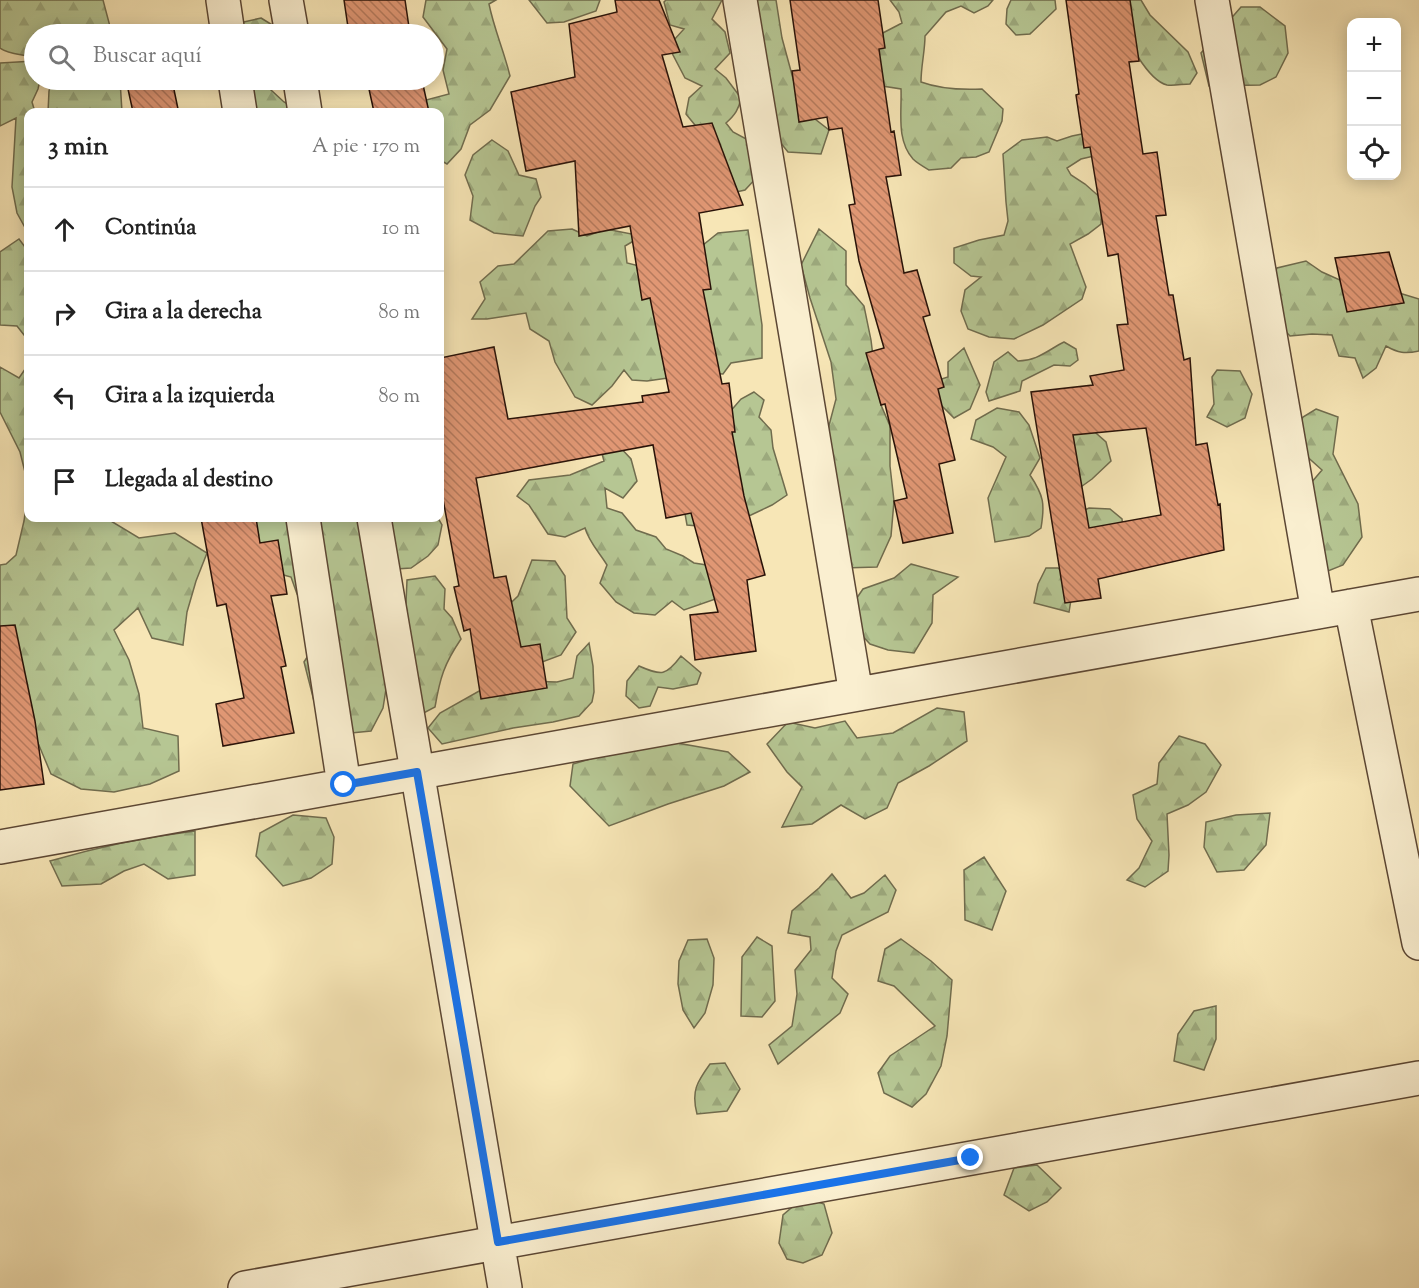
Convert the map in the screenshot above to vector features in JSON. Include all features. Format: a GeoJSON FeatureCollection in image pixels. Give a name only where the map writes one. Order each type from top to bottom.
{"type":"FeatureCollection","features":[{"type":"Feature","properties":{"kind":"street"},"geometry":{"type":"LineString","coordinates":[[223,0],[227,24]]}},
{"type":"Feature","properties":{"kind":"street"},"geometry":{"type":"LineString","coordinates":[[286,0],[290,24]]}},
{"type":"Feature","properties":{"kind":"street"},"geometry":{"type":"LineString","coordinates":[[740,0],[856,694]]}},
{"type":"Feature","properties":{"kind":"street"},"geometry":{"type":"LineString","coordinates":[[1212,0],[1318,612]]}},
{"type":"Feature","properties":{"kind":"street"},"geometry":{"type":"LineString","coordinates":[[237,90],[239,108]]}},
{"type":"Feature","properties":{"kind":"street"},"geometry":{"type":"LineString","coordinates":[[302,90],[304,108]]}},
{"type":"Feature","properties":{"kind":"street"},"geometry":{"type":"LineString","coordinates":[[304,522],[344,785]]}},
{"type":"Feature","properties":{"kind":"street"},"geometry":{"type":"LineString","coordinates":[[375,522],[505,1288]]}},
{"type":"Feature","properties":{"kind":"street"},"geometry":{"type":"LineString","coordinates":[[0,847],[1419,594]]}},
{"type":"Feature","properties":{"kind":"street"},"geometry":{"type":"LineString","coordinates":[[1351,606],[1419,943]]}},
{"type":"Feature","properties":{"kind":"street"},"geometry":{"type":"LineString","coordinates":[[244,1288],[1419,1078]]}},
{"type":"Feature","properties":{"kind":"green space"},"geometry":{"type":"Polygon","coordinates":[[[0,0],[103,0],[109,24],[24,24],[24,56],[0,48],[0,0]]]}},
{"type":"Feature","properties":{"kind":"green space"},"geometry":{"type":"Polygon","coordinates":[[[426,0],[496,0],[489,4],[510,76],[490,110],[470,125],[461,149],[447,164],[444,162],[444,108],[412,108],[411,104],[449,94],[444,74],[447,49],[444,45],[444,24],[428,24],[423,17],[426,0]]]}},
{"type":"Feature","properties":{"kind":"green space"},"geometry":{"type":"Polygon","coordinates":[[[529,0],[600,0],[596,11],[564,22],[547,23],[529,0]]]}},
{"type":"Feature","properties":{"kind":"green space"},"geometry":{"type":"Polygon","coordinates":[[[666,0],[722,0],[712,19],[725,32],[730,53],[715,69],[726,78],[741,98],[736,112],[726,123],[733,132],[750,141],[758,176],[745,190],[732,193],[699,130],[686,114],[689,98],[702,86],[685,78],[672,53],[673,41],[684,29],[670,25],[664,2],[666,0]]]}},
{"type":"Feature","properties":{"kind":"green space"},"geometry":{"type":"Polygon","coordinates":[[[753,0],[776,0],[782,38],[801,108],[829,130],[821,154],[788,152],[768,127],[753,0]]]}},
{"type":"Feature","properties":{"kind":"green space"},"geometry":{"type":"Polygon","coordinates":[[[890,0],[993,0],[988,6],[974,13],[961,6],[946,12],[925,36],[921,82],[951,88],[982,89],[1003,109],[1002,121],[989,152],[976,157],[961,158],[951,168],[929,170],[915,160],[908,151],[902,135],[901,89],[876,85],[877,36],[902,23],[899,12],[890,0]]]}},
{"type":"Feature","properties":{"kind":"green space"},"geometry":{"type":"Polygon","coordinates":[[[1011,0],[1055,0],[1056,9],[1030,34],[1016,35],[1006,24],[1007,9],[1011,0]]]}},
{"type":"Feature","properties":{"kind":"green space"},"geometry":{"type":"Polygon","coordinates":[[[1108,0],[1141,0],[1150,15],[1188,52],[1197,73],[1190,84],[1167,85],[1149,72],[1133,48],[1108,0]]]}},
{"type":"Feature","properties":{"kind":"green space"},"geometry":{"type":"Polygon","coordinates":[[[1241,7],[1260,7],[1285,26],[1288,53],[1276,77],[1260,85],[1209,86],[1201,53],[1241,7]]]}},
{"type":"Feature","properties":{"kind":"green space"},"geometry":{"type":"Polygon","coordinates":[[[261,18],[271,24],[235,24],[261,18]]]}},
{"type":"Feature","properties":{"kind":"green space"},"geometry":{"type":"Polygon","coordinates":[[[24,62],[24,90],[38,90],[32,102],[34,108],[24,108],[24,226],[17,213],[12,187],[16,118],[0,126],[0,63],[24,62]]]}},
{"type":"Feature","properties":{"kind":"green space"},"geometry":{"type":"Polygon","coordinates":[[[121,90],[122,108],[48,108],[49,91],[121,90]]]}},
{"type":"Feature","properties":{"kind":"green space"},"geometry":{"type":"Polygon","coordinates":[[[229,90],[271,90],[295,108],[233,108],[229,90]]]}},
{"type":"Feature","properties":{"kind":"green space"},"geometry":{"type":"Polygon","coordinates":[[[1102,130],[1107,153],[1081,159],[1067,168],[1071,175],[1102,199],[1101,224],[1070,244],[1086,287],[1082,299],[1043,325],[1014,339],[989,337],[968,329],[961,311],[965,290],[981,277],[971,276],[954,263],[954,248],[1004,235],[1008,221],[1003,154],[1022,140],[1047,137],[1057,141],[1102,130]]]}},
{"type":"Feature","properties":{"kind":"green space"},"geometry":{"type":"Polygon","coordinates":[[[492,140],[508,151],[519,175],[536,179],[541,197],[523,236],[494,233],[470,220],[473,196],[465,175],[473,155],[492,140]]]}},
{"type":"Feature","properties":{"kind":"green space"},"geometry":{"type":"Polygon","coordinates":[[[572,229],[587,236],[606,229],[642,236],[625,246],[627,263],[643,267],[698,249],[718,233],[748,230],[762,325],[762,358],[731,363],[723,374],[703,373],[647,381],[632,380],[624,370],[612,386],[592,405],[575,397],[555,362],[549,341],[530,329],[526,313],[472,319],[485,299],[480,282],[498,266],[514,264],[548,231],[572,229]]]}},
{"type":"Feature","properties":{"kind":"green space"},"geometry":{"type":"Polygon","coordinates":[[[819,229],[846,251],[846,285],[864,306],[881,405],[890,426],[890,466],[894,501],[891,536],[877,567],[843,568],[818,467],[836,399],[831,362],[801,265],[819,229]]]}},
{"type":"Feature","properties":{"kind":"green space"},"geometry":{"type":"Polygon","coordinates":[[[19,239],[24,246],[24,335],[17,326],[0,325],[0,252],[19,239]]]}},
{"type":"Feature","properties":{"kind":"green space"},"geometry":{"type":"Polygon","coordinates":[[[1306,261],[1340,280],[1347,297],[1396,292],[1419,299],[1419,351],[1402,352],[1386,346],[1376,368],[1363,378],[1355,358],[1339,356],[1332,335],[1290,336],[1274,319],[1272,280],[1277,268],[1306,261]]]}},
{"type":"Feature","properties":{"kind":"green space"},"geometry":{"type":"Polygon","coordinates":[[[1064,342],[1076,349],[1078,360],[1070,366],[1054,365],[1022,381],[1020,391],[989,401],[986,392],[994,362],[1008,352],[1018,361],[1025,361],[1064,342]]]}},
{"type":"Feature","properties":{"kind":"green space"},"geometry":{"type":"Polygon","coordinates":[[[964,348],[980,385],[970,409],[954,418],[939,403],[929,383],[948,377],[948,362],[964,348]]]}},
{"type":"Feature","properties":{"kind":"green space"},"geometry":{"type":"Polygon","coordinates":[[[0,367],[19,378],[24,371],[24,468],[20,452],[0,412],[0,367]]]}},
{"type":"Feature","properties":{"kind":"green space"},"geometry":{"type":"Polygon","coordinates":[[[1217,370],[1240,371],[1252,394],[1245,418],[1227,427],[1207,417],[1214,404],[1212,377],[1217,370]]]}},
{"type":"Feature","properties":{"kind":"green space"},"geometry":{"type":"Polygon","coordinates":[[[754,392],[764,400],[759,417],[771,430],[773,448],[787,495],[751,515],[710,527],[687,525],[684,508],[722,421],[741,399],[754,392]]]}},
{"type":"Feature","properties":{"kind":"green space"},"geometry":{"type":"Polygon","coordinates":[[[997,408],[1019,412],[1029,425],[1040,458],[1030,475],[1041,495],[1043,513],[1041,528],[1029,536],[995,542],[988,498],[1006,457],[993,447],[971,439],[976,420],[997,408]]]}},
{"type":"Feature","properties":{"kind":"green space"},"geometry":{"type":"Polygon","coordinates":[[[1316,409],[1338,417],[1333,454],[1358,504],[1362,537],[1343,565],[1323,573],[1311,483],[1322,470],[1302,452],[1296,431],[1303,417],[1316,409]]]}},
{"type":"Feature","properties":{"kind":"green space"},"geometry":{"type":"Polygon","coordinates":[[[1088,426],[1106,442],[1111,461],[1078,489],[1051,440],[1088,426]]]}},
{"type":"Feature","properties":{"kind":"green space"},"geometry":{"type":"Polygon","coordinates":[[[596,432],[617,444],[631,459],[637,481],[623,498],[605,488],[607,508],[622,513],[636,530],[656,537],[666,549],[694,563],[713,566],[724,596],[684,610],[672,601],[655,615],[634,613],[616,602],[600,583],[607,565],[585,528],[565,537],[548,534],[529,505],[517,496],[529,480],[570,475],[604,461],[596,432]]]}},
{"type":"Feature","properties":{"kind":"green space"},"geometry":{"type":"Polygon","coordinates":[[[1089,508],[1110,509],[1122,519],[1124,540],[1110,550],[1073,515],[1089,508]]]}},
{"type":"Feature","properties":{"kind":"green space"},"geometry":{"type":"Polygon","coordinates":[[[24,521],[113,522],[139,538],[175,533],[207,553],[187,612],[183,645],[152,638],[138,608],[114,630],[129,660],[139,694],[143,728],[178,736],[179,771],[150,784],[114,792],[81,789],[51,774],[38,743],[26,725],[0,724],[0,565],[6,564],[16,555],[24,521]]]}},
{"type":"Feature","properties":{"kind":"green space"},"geometry":{"type":"Polygon","coordinates":[[[251,522],[440,522],[442,525],[438,545],[428,556],[411,568],[396,569],[398,601],[406,603],[407,580],[435,576],[445,589],[444,609],[452,618],[461,639],[443,672],[435,707],[418,716],[393,711],[386,689],[383,708],[371,731],[351,733],[314,701],[304,662],[325,630],[323,607],[297,594],[291,577],[273,572],[246,528],[251,522]]]}},
{"type":"Feature","properties":{"kind":"green space"},"geometry":{"type":"Polygon","coordinates":[[[532,560],[555,561],[565,576],[567,618],[576,632],[561,655],[526,668],[500,613],[518,596],[532,560]]]}},
{"type":"Feature","properties":{"kind":"green space"},"geometry":{"type":"Polygon","coordinates":[[[911,564],[958,577],[933,595],[932,623],[914,653],[888,650],[870,644],[856,629],[852,605],[863,589],[894,578],[911,564]]]}},
{"type":"Feature","properties":{"kind":"green space"},"geometry":{"type":"Polygon","coordinates":[[[1046,568],[1058,568],[1074,581],[1069,612],[1034,603],[1038,584],[1046,568]]]}},
{"type":"Feature","properties":{"kind":"green space"},"geometry":{"type":"Polygon","coordinates":[[[589,643],[594,692],[592,702],[579,716],[442,744],[428,728],[440,713],[488,686],[525,681],[557,682],[573,678],[577,656],[589,643]]]}},
{"type":"Feature","properties":{"kind":"green space"},"geometry":{"type":"Polygon","coordinates":[[[681,656],[701,673],[697,684],[673,689],[658,687],[650,706],[639,708],[626,696],[627,681],[639,666],[658,673],[663,672],[667,671],[681,656]]]}},
{"type":"Feature","properties":{"kind":"green space"},"geometry":{"type":"Polygon","coordinates":[[[937,708],[964,712],[967,741],[898,783],[887,808],[865,819],[841,805],[812,824],[782,827],[802,787],[787,772],[767,744],[788,722],[815,728],[845,721],[857,738],[893,733],[937,708]]]}},
{"type":"Feature","properties":{"kind":"green space"},"geometry":{"type":"Polygon","coordinates":[[[1179,736],[1205,744],[1221,765],[1206,792],[1188,805],[1167,814],[1168,871],[1145,887],[1127,880],[1139,868],[1152,841],[1137,819],[1133,795],[1157,784],[1159,763],[1179,736]]]}},
{"type":"Feature","properties":{"kind":"green space"},"geometry":{"type":"Polygon","coordinates":[[[645,743],[677,743],[728,752],[750,772],[724,786],[609,826],[570,786],[573,764],[645,743]]]}},
{"type":"Feature","properties":{"kind":"green space"},"geometry":{"type":"Polygon","coordinates":[[[1270,813],[1266,845],[1244,870],[1217,872],[1204,847],[1206,822],[1236,815],[1270,813]]]}},
{"type":"Feature","properties":{"kind":"green space"},"geometry":{"type":"Polygon","coordinates":[[[293,815],[326,818],[334,837],[332,864],[311,878],[283,886],[256,856],[260,833],[293,815]]]}},
{"type":"Feature","properties":{"kind":"green space"},"geometry":{"type":"Polygon","coordinates":[[[195,831],[195,875],[168,879],[144,864],[124,871],[101,884],[62,886],[50,861],[122,843],[195,831]]]}},
{"type":"Feature","properties":{"kind":"green space"},"geometry":{"type":"Polygon","coordinates":[[[984,857],[1006,891],[992,930],[965,920],[964,870],[984,857]]]}},
{"type":"Feature","properties":{"kind":"green space"},"geometry":{"type":"Polygon","coordinates":[[[832,874],[851,898],[864,893],[885,875],[896,890],[888,912],[842,935],[836,951],[832,978],[848,994],[840,1013],[778,1064],[769,1045],[792,1026],[797,994],[795,970],[811,950],[810,937],[788,933],[792,911],[832,874]]]}},
{"type":"Feature","properties":{"kind":"green space"},"geometry":{"type":"Polygon","coordinates":[[[757,937],[772,946],[775,1001],[762,1017],[741,1016],[742,957],[757,937]]]}},
{"type":"Feature","properties":{"kind":"green space"},"geometry":{"type":"Polygon","coordinates":[[[707,939],[714,958],[713,985],[705,1013],[694,1028],[683,1010],[678,984],[679,961],[688,940],[707,939]]]}},
{"type":"Feature","properties":{"kind":"green space"},"geometry":{"type":"Polygon","coordinates":[[[901,939],[952,980],[947,1036],[941,1066],[926,1094],[912,1107],[884,1093],[878,1073],[890,1056],[935,1026],[894,986],[878,981],[885,949],[901,939]]]}},
{"type":"Feature","properties":{"kind":"green space"},"geometry":{"type":"Polygon","coordinates":[[[1216,1006],[1216,1039],[1204,1070],[1174,1061],[1178,1034],[1194,1011],[1216,1006]]]}},
{"type":"Feature","properties":{"kind":"green space"},"geometry":{"type":"Polygon","coordinates":[[[725,1063],[740,1089],[727,1111],[697,1114],[696,1087],[710,1064],[725,1063]]]}},
{"type":"Feature","properties":{"kind":"green space"},"geometry":{"type":"Polygon","coordinates":[[[1037,1165],[1061,1188],[1047,1202],[1029,1211],[1004,1195],[1014,1168],[1037,1165]]]}},
{"type":"Feature","properties":{"kind":"green space"},"geometry":{"type":"Polygon","coordinates":[[[804,1197],[824,1204],[832,1233],[822,1255],[803,1263],[787,1259],[779,1243],[783,1215],[804,1197]]]}},
{"type":"Feature","properties":{"kind":"building"},"geometry":{"type":"Polygon","coordinates":[[[344,0],[405,0],[409,24],[348,24],[344,0]]]}},
{"type":"Feature","properties":{"kind":"building"},"geometry":{"type":"Polygon","coordinates":[[[615,0],[659,0],[680,52],[662,55],[683,127],[712,123],[743,205],[699,213],[711,289],[703,290],[722,384],[729,383],[735,432],[732,432],[744,496],[765,575],[747,580],[756,651],[695,660],[690,615],[718,612],[691,513],[666,518],[653,445],[476,478],[494,578],[506,576],[521,647],[540,644],[547,688],[481,699],[470,629],[464,631],[454,587],[459,586],[444,505],[444,357],[494,347],[508,419],[643,402],[642,396],[669,392],[650,298],[642,300],[630,226],[579,236],[575,161],[526,171],[511,92],[575,77],[569,24],[617,12],[615,0]]]}},
{"type":"Feature","properties":{"kind":"building"},"geometry":{"type":"Polygon","coordinates":[[[790,0],[878,0],[885,48],[879,49],[891,132],[894,131],[901,175],[886,177],[904,273],[917,270],[930,315],[923,317],[944,387],[938,389],[955,460],[939,464],[953,533],[903,543],[894,501],[907,498],[885,404],[881,405],[866,353],[884,348],[859,261],[849,205],[855,204],[842,128],[829,130],[827,117],[799,122],[792,71],[800,70],[790,0]]]}},
{"type":"Feature","properties":{"kind":"building"},"geometry":{"type":"Polygon","coordinates":[[[1066,0],[1130,0],[1139,61],[1129,62],[1143,154],[1157,152],[1166,215],[1156,216],[1169,295],[1173,295],[1184,360],[1190,358],[1196,445],[1207,443],[1218,505],[1220,504],[1224,550],[1098,579],[1101,598],[1065,603],[1031,392],[1093,385],[1090,376],[1124,370],[1117,325],[1128,324],[1118,254],[1108,256],[1090,147],[1084,148],[1076,95],[1079,94],[1066,0]],[[1146,428],[1073,435],[1089,528],[1161,515],[1146,428]]]}},
{"type":"Feature","properties":{"kind":"building"},"geometry":{"type":"Polygon","coordinates":[[[128,90],[174,90],[178,108],[132,108],[128,90]]]}},
{"type":"Feature","properties":{"kind":"building"},"geometry":{"type":"Polygon","coordinates":[[[369,90],[424,90],[428,108],[373,108],[369,90]]]}},
{"type":"Feature","properties":{"kind":"building"},"geometry":{"type":"Polygon","coordinates":[[[1389,252],[1404,303],[1347,312],[1335,258],[1389,252]]]}},
{"type":"Feature","properties":{"kind":"building"},"geometry":{"type":"Polygon","coordinates":[[[202,522],[257,522],[260,543],[278,540],[287,594],[271,596],[286,666],[281,667],[294,733],[223,746],[216,704],[244,698],[226,604],[217,606],[202,522]]]}},
{"type":"Feature","properties":{"kind":"building"},"geometry":{"type":"Polygon","coordinates":[[[15,625],[35,721],[44,784],[0,790],[0,626],[15,625]]]}},
{"type":"Feature","properties":{"kind":"route"},"geometry":{"type":"LineString","coordinates":[[344,785],[417,772],[498,1242],[971,1158]]}}]}
